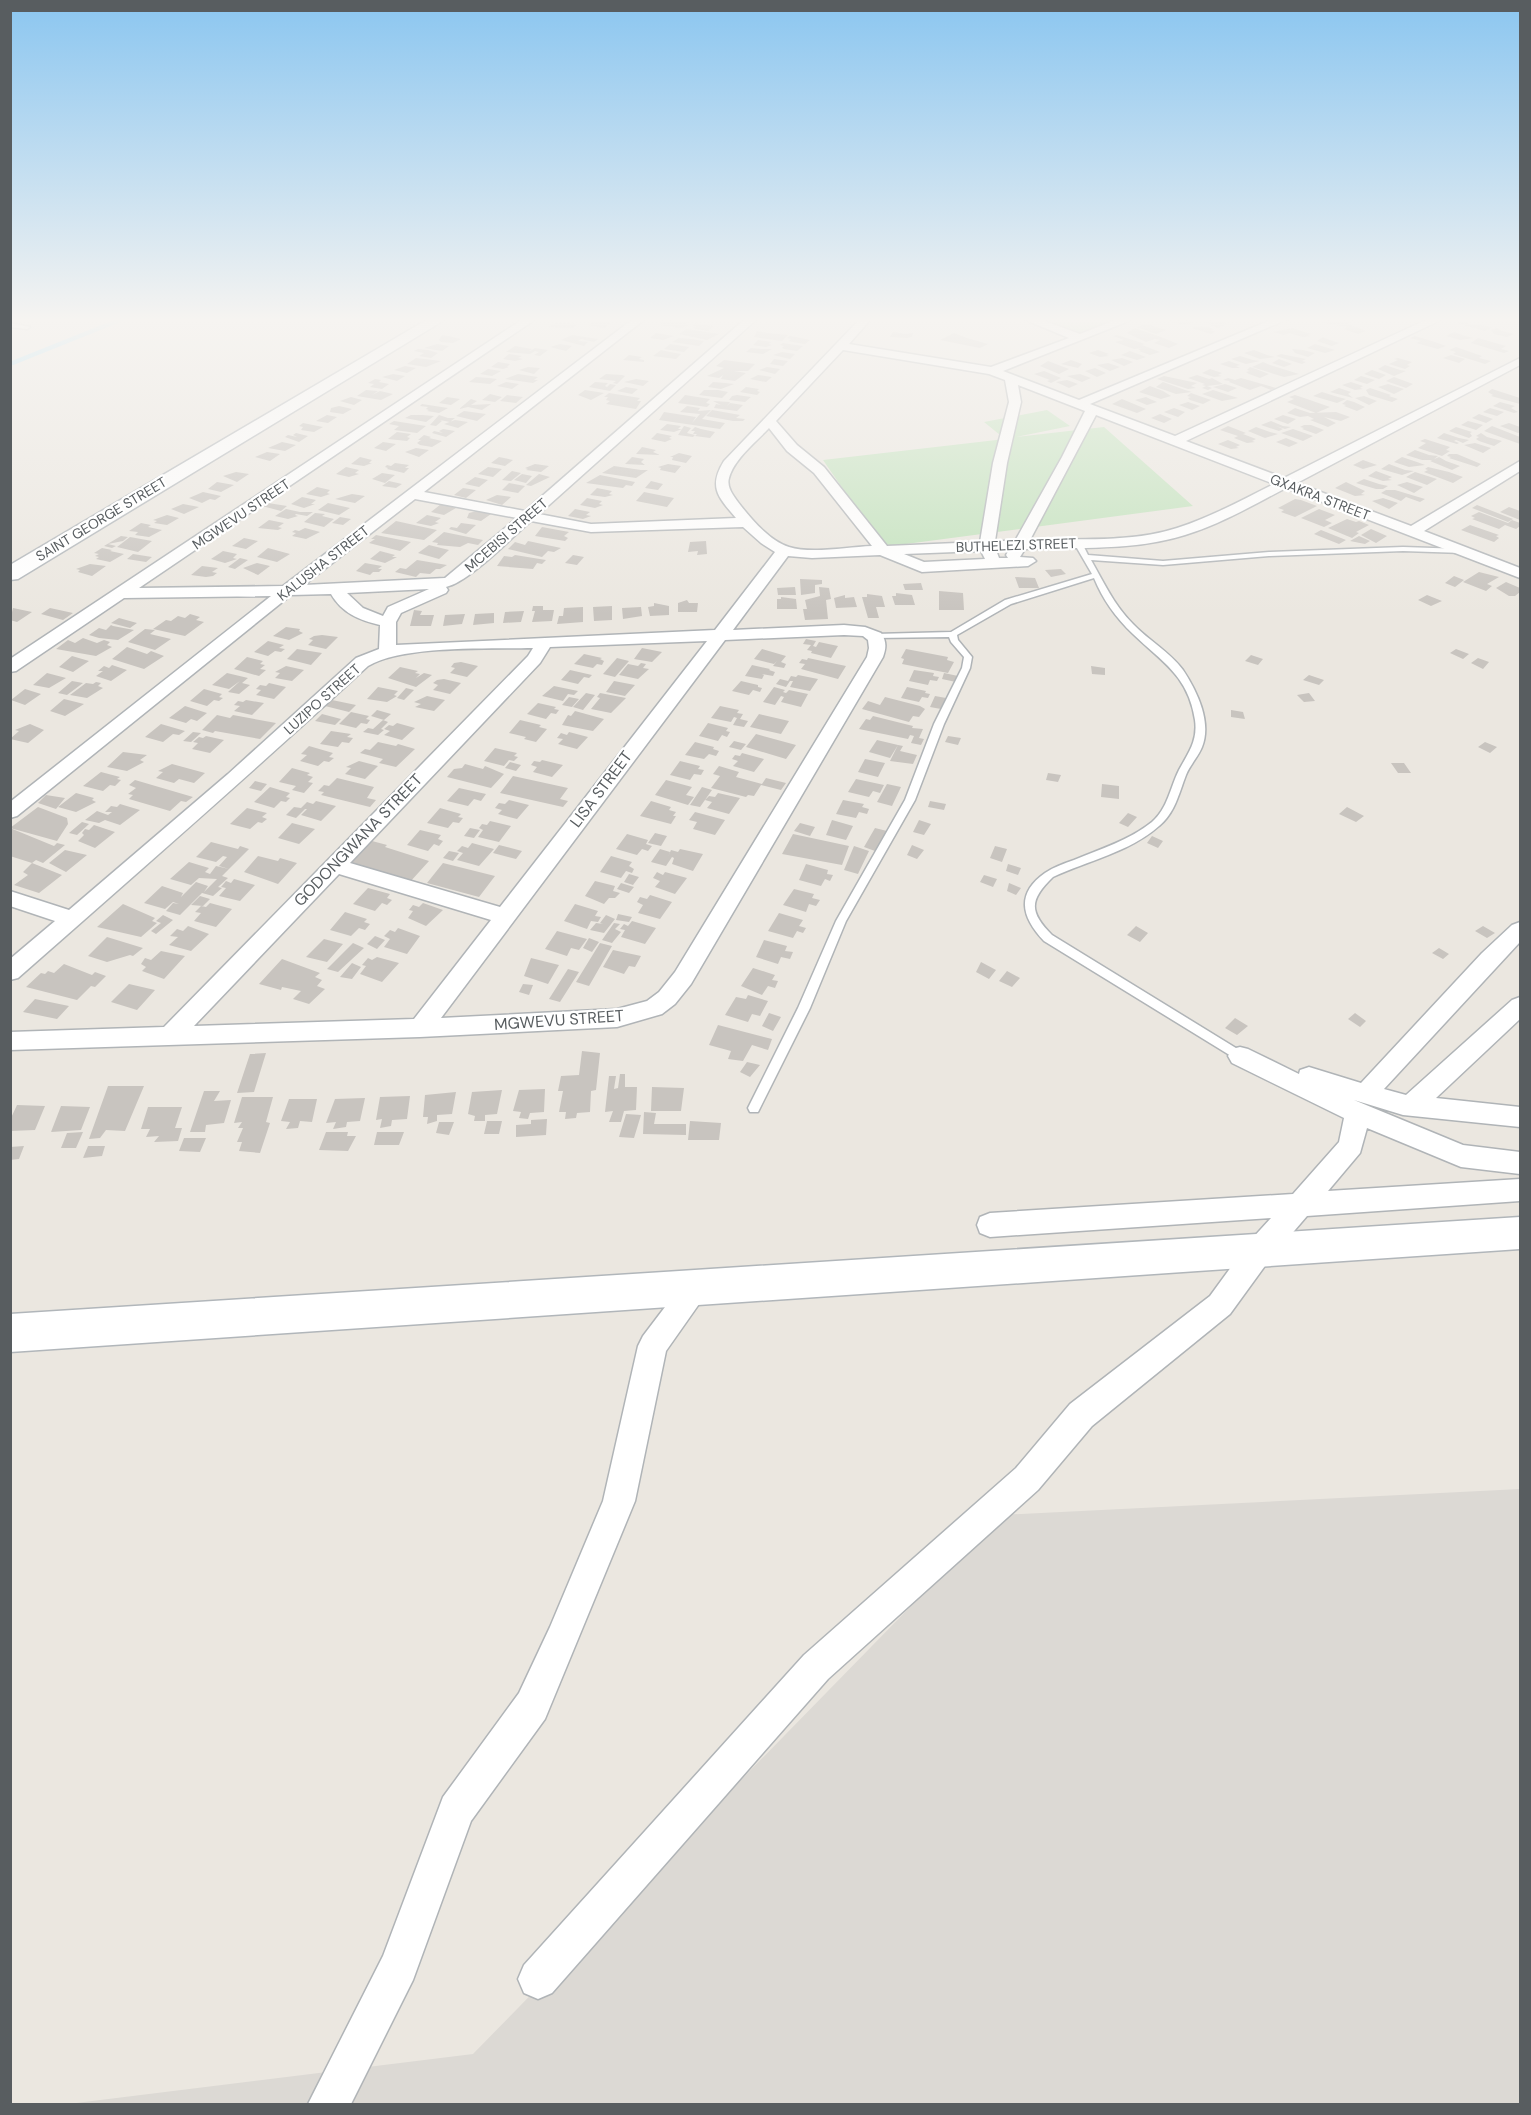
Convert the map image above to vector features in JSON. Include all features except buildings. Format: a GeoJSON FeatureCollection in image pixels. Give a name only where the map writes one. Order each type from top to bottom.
{"type":"FeatureCollection","features":[{"type":"Feature","properties":{"kind":"main road","name":"SAINT GEORGE STREET"},"geometry":{"type":"LineString","coordinates":[[10,574],[273,418]]}},
{"type":"Feature","properties":{"kind":"main road"},"geometry":{"type":"LineString","coordinates":[[10,1333],[1521,1233]]}},
{"type":"Feature","properties":{"kind":"street","name":"MGWEVU STREET"},"geometry":{"type":"LineString","coordinates":[[10,667],[384,418]]}},
{"type":"Feature","properties":{"kind":"street","name":"KALUSHA STREET"},"geometry":{"type":"LineString","coordinates":[[10,812],[287,591],[511,418]]}},
{"type":"Feature","properties":{"kind":"street","name":"MCEBISI STREET"},"geometry":{"type":"LineString","coordinates":[[123,593],[287,591],[449,582],[465,571],[640,418]]}},
{"type":"Feature","properties":{"kind":"street","name":"BUTHELEZI STREET"},"geometry":{"type":"LineString","coordinates":[[773,418],[731,461],[722,477],[721,485],[726,495],[763,540],[784,551],[821,553],[1141,540],[1180,532],[1226,514],[1411,418]]}},
{"type":"Feature","properties":{"kind":"street"},"geometry":{"type":"LineString","coordinates":[[1002,563],[987,547],[998,473],[1011,418]]}},
{"type":"Feature","properties":{"kind":"street"},"geometry":{"type":"LineString","coordinates":[[1002,563],[1022,545],[1080,418]]}},
{"type":"Feature","properties":{"kind":"street","name":"GXAKRA STREET"},"geometry":{"type":"LineString","coordinates":[[1113,418],[1521,573]]}},
{"type":"Feature","properties":{"kind":"street"},"geometry":{"type":"LineString","coordinates":[[1175,441],[1225,418]]}},
{"type":"Feature","properties":{"kind":"street"},"geometry":{"type":"LineString","coordinates":[[770,421],[792,448],[819,470],[883,550],[922,567],[1043,560]]}},
{"type":"Feature","properties":{"kind":"street"},"geometry":{"type":"LineString","coordinates":[[1412,532],[1521,465]]}},
{"type":"Feature","properties":{"kind":"street"},"geometry":{"type":"LineString","coordinates":[[412,494],[527,517],[600,528],[748,522]]}},
{"type":"Feature","properties":{"kind":"street"},"geometry":{"type":"LineString","coordinates":[[932,567],[956,548]]}},
{"type":"Feature","properties":{"kind":"street","name":"LISA STREET"},"geometry":{"type":"LineString","coordinates":[[420,1028],[784,551]]}},
{"type":"Feature","properties":{"kind":"street"},"geometry":{"type":"LineString","coordinates":[[1065,558],[1087,557]]}},
{"type":"Feature","properties":{"kind":"street"},"geometry":{"type":"LineString","coordinates":[[387,651],[390,615],[399,607],[433,594],[449,582]]}},
{"type":"Feature","properties":{"kind":"street"},"geometry":{"type":"LineString","coordinates":[[337,588],[339,597],[362,615],[388,622]]}},
{"type":"Feature","properties":{"kind":"street"},"geometry":{"type":"LineString","coordinates":[[718,636],[844,630],[869,632],[875,636]]}},
{"type":"Feature","properties":{"kind":"street","name":"LUZIPO STREET"},"geometry":{"type":"LineString","coordinates":[[10,972],[236,778],[362,662],[387,651],[545,642],[718,636]]}},
{"type":"Feature","properties":{"kind":"street","name":"MGWEVU STREET"},"geometry":{"type":"LineString","coordinates":[[10,1041],[420,1028],[617,1018],[654,1008],[667,998],[683,978],[875,657],[879,646],[875,636]]}},
{"type":"Feature","properties":{"kind":"street","name":"GODONGWANA STREET"},"geometry":{"type":"LineString","coordinates":[[170,1036],[534,659],[545,642]]}},
{"type":"Feature","properties":{"kind":"street"},"geometry":{"type":"LineString","coordinates":[[334,865],[504,916]]}},
{"type":"Feature","properties":{"kind":"street"},"geometry":{"type":"LineString","coordinates":[[10,898],[73,919]]}},
{"type":"Feature","properties":{"kind":"street"},"geometry":{"type":"LineString","coordinates":[[538,1978],[816,1667],[1027,1479],[1081,1415],[1221,1305],[1260,1250],[1351,1146],[1361,1103],[1491,959],[1521,930]]}},
{"type":"Feature","properties":{"kind":"street"},"geometry":{"type":"LineString","coordinates":[[1411,1106],[1521,1006]]}},
{"type":"Feature","properties":{"kind":"street"},"geometry":{"type":"LineString","coordinates":[[1240,1056],[1361,1103],[1461,1156],[1521,1163]]}},
{"type":"Feature","properties":{"kind":"street"},"geometry":{"type":"LineString","coordinates":[[1361,1103],[1521,1117]]}},
{"type":"Feature","properties":{"kind":"street"},"geometry":{"type":"LineString","coordinates":[[990,1225],[1521,1190]]}},
{"type":"Feature","properties":{"kind":"street"},"geometry":{"type":"LineString","coordinates":[[329,2104],[399,1966],[456,1809],[532,1706],[619,1501],[653,1346],[697,1287]]}},
{"type":"Feature","properties":{"kind":"lane"},"geometry":{"type":"LineString","coordinates":[[1078,543],[1101,588],[1123,621],[1179,671],[1188,686],[1201,730],[1199,741],[1164,816],[1127,843],[1049,875],[1038,884],[1032,895],[1028,907],[1029,918],[1034,926],[1048,938],[1240,1056]]}},
{"type":"Feature","properties":{"kind":"lane"},"geometry":{"type":"LineString","coordinates":[[1087,557],[1163,563],[1269,554],[1403,549],[1463,551]]}},
{"type":"Feature","properties":{"kind":"lane"},"geometry":{"type":"LineString","coordinates":[[875,636],[953,634],[1008,602],[1096,575]]}},
{"type":"Feature","properties":{"kind":"lane"},"geometry":{"type":"LineString","coordinates":[[754,1108],[804,1008],[841,921],[910,800],[939,724],[966,668],[968,657],[958,645],[953,634]]}},
{"type":"Feature","properties":{"kind":"shaded area"},"geometry":{"type":"Polygon","coordinates":[[[1520,1489],[1520,2104],[68,2104],[473,2054],[1000,1515],[1520,1489]]]}},
{"type":"Feature","properties":{"kind":"green space"},"geometry":{"type":"Polygon","coordinates":[[[1007,418],[1058,418],[1070,426],[1016,437],[1104,427],[1193,506],[883,547],[823,460],[1005,439],[984,422],[1007,418]]]}}]}
